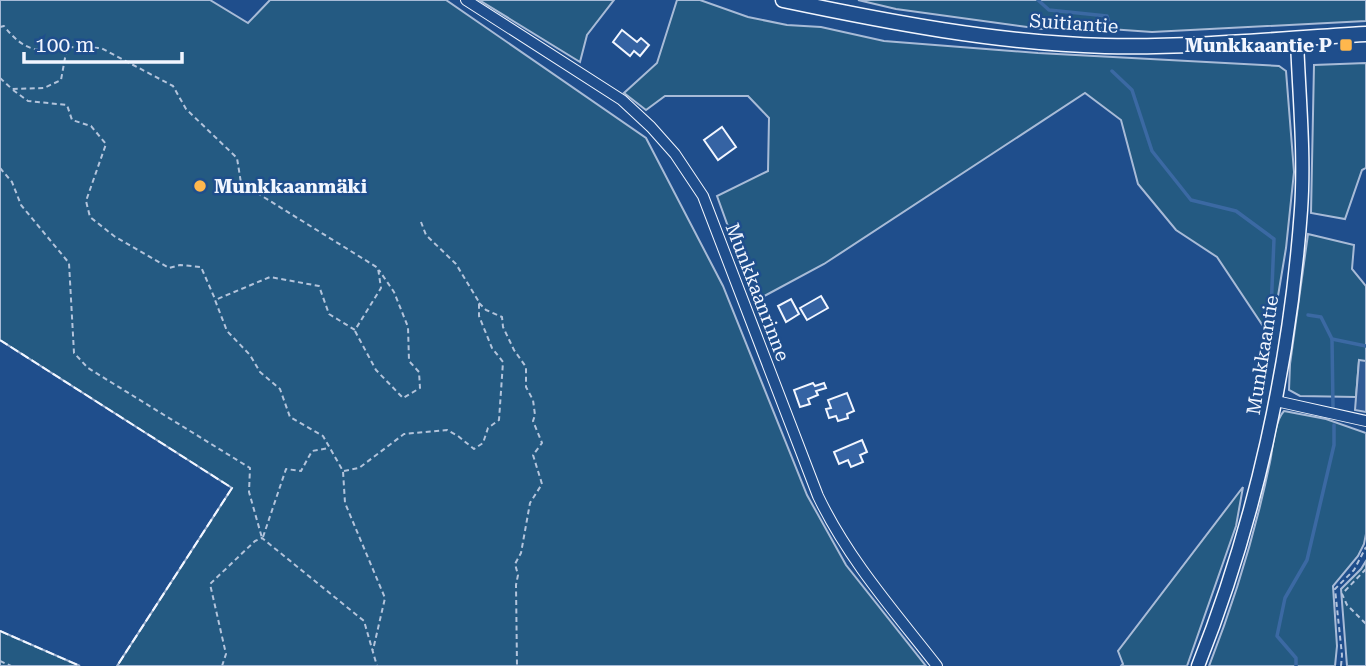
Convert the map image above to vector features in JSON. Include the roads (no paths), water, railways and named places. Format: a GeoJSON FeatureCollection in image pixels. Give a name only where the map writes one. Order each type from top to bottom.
{"type":"FeatureCollection","features":[{"type":"Feature","properties":{"kind":"main road","name":"Suitiantie"},"geometry":{"type":"LineString","coordinates":[[783,0],[933,28],[1053,43],[1153,46],[1297,40],[1366,34]]}},
{"type":"Feature","properties":{"kind":"street","name":"Munkkaanrinne"},"geometry":{"type":"LineString","coordinates":[[466,0],[622,100],[675,154],[703,196],[818,496],[834,528],[850,554],[937,666]]}},
{"type":"Feature","properties":{"kind":"street","name":"Munkkaantie"},"geometry":{"type":"LineString","coordinates":[[1198,666],[1233,566],[1276,401],[1301,209],[1302,161],[1297,40]]}},
{"type":"Feature","properties":{"kind":"street"},"geometry":{"type":"LineString","coordinates":[[1276,401],[1366,421]]}},
{"type":"Feature","properties":{"kind":"waterway"},"geometry":{"type":"LineString","coordinates":[[1038,0],[1049,10],[1107,16],[1111,28]]}},
{"type":"Feature","properties":{"kind":"waterway"},"geometry":{"type":"LineString","coordinates":[[1112,71],[1132,90],[1152,151],[1191,200],[1236,211],[1274,239],[1271,312]]}},
{"type":"Feature","properties":{"kind":"waterway"},"geometry":{"type":"LineString","coordinates":[[1308,315],[1321,317],[1332,339],[1333,407]]}},
{"type":"Feature","properties":{"kind":"waterway"},"geometry":{"type":"LineString","coordinates":[[1332,339],[1366,346]]}},
{"type":"Feature","properties":{"kind":"waterway"},"geometry":{"type":"LineString","coordinates":[[1296,666],[1296,658],[1277,636],[1285,598],[1307,560],[1334,445],[1334,425]]}},
{"type":"Feature","properties":{"kind":"place","name":"Munkkaantie P"},"geometry":{"type":"Point","coordinates":[1346,45]}},
{"type":"Feature","properties":{"kind":"place","name":"Munkkaanmäki"},"geometry":{"type":"Point","coordinates":[200,186]}}]}
